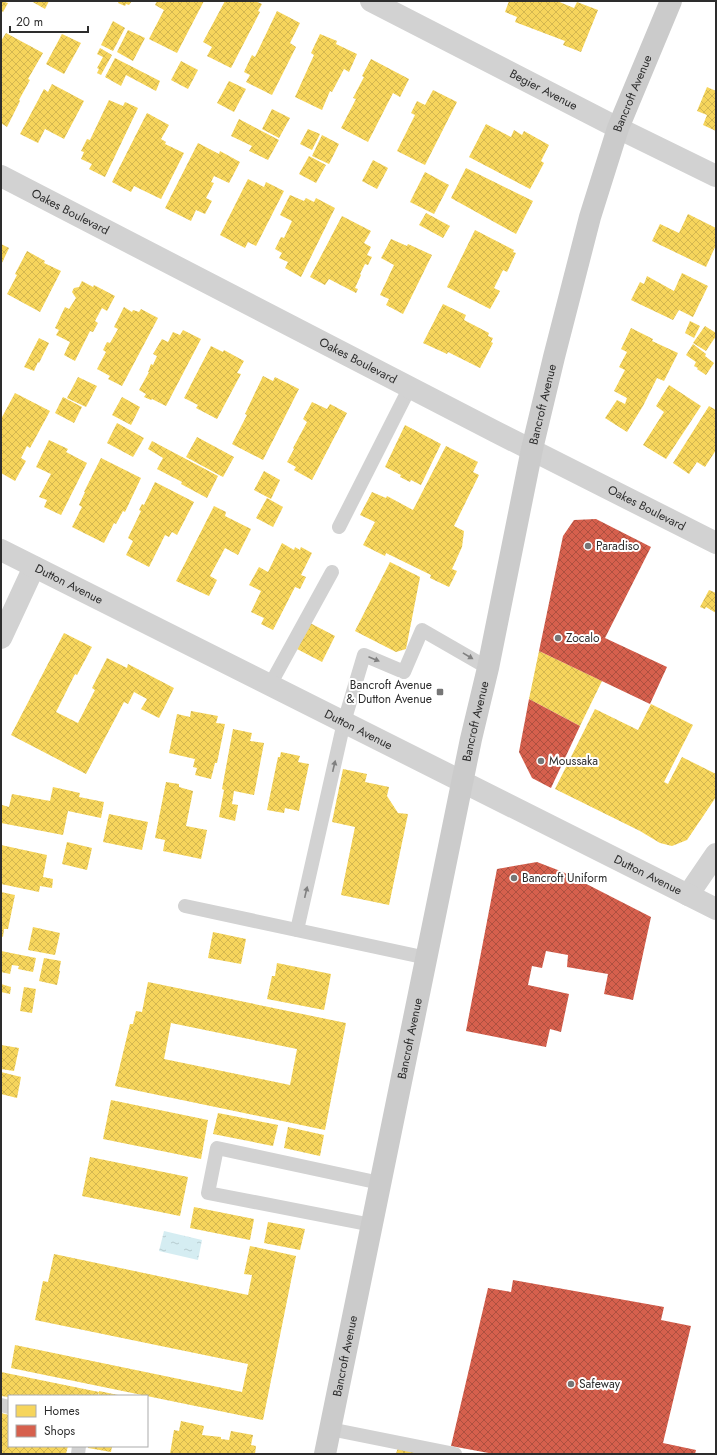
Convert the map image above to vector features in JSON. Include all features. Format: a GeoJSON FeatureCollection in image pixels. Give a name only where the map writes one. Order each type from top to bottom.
{"type":"FeatureCollection","features":[{"type":"Feature","properties":{"kind":"main road","name":"Bancroft Avenue"},"geometry":{"type":"LineString","coordinates":[[325,1454],[462,782],[488,668],[532,449],[590,217],[618,128],[671,1]]}},
{"type":"Feature","properties":{"kind":"street","name":"Begier Avenue"},"geometry":{"type":"LineString","coordinates":[[371,1],[618,128],[716,176]]}},
{"type":"Feature","properties":{"kind":"street","name":"Oakes Boulevard"},"geometry":{"type":"LineString","coordinates":[[1,176],[716,543]]}},
{"type":"Feature","properties":{"kind":"street","name":"Dutton Avenue"},"geometry":{"type":"LineString","coordinates":[[1,550],[716,909]]}},
{"type":"Feature","properties":{"kind":"street"},"geometry":{"type":"LineString","coordinates":[[1,638],[34,567]]}},
{"type":"Feature","properties":{"kind":"street"},"geometry":{"type":"LineString","coordinates":[[688,895],[716,854]]}},
{"type":"Feature","properties":{"kind":"lane"},"geometry":{"type":"LineString","coordinates":[[339,527],[410,387]]}},
{"type":"Feature","properties":{"kind":"lane"},"geometry":{"type":"LineString","coordinates":[[270,685],[332,572]]}},
{"type":"Feature","properties":{"kind":"lane"},"geometry":{"type":"LineString","coordinates":[[297,930],[344,722],[364,654],[404,672],[422,630],[488,668]]}},
{"type":"Feature","properties":{"kind":"lane"},"geometry":{"type":"LineString","coordinates":[[185,906],[427,958]]}},
{"type":"Feature","properties":{"kind":"lane"},"geometry":{"type":"LineString","coordinates":[[372,1225],[208,1193],[217,1148],[380,1183]]}},
{"type":"Feature","properties":{"kind":"lane"},"geometry":{"type":"LineString","coordinates":[[330,1429],[455,1454]]}},
{"type":"Feature","properties":{"kind":"water"},"geometry":{"type":"Polygon","coordinates":[[[164,1231],[202,1240],[198,1260],[159,1251],[164,1231]]]}},
{"type":"Feature","properties":{"kind":"building: Homes"},"geometry":{"type":"Polygon","coordinates":[[[1,1],[8,3],[3,12],[1,11],[1,1]]]}},
{"type":"Feature","properties":{"kind":"building: Homes"},"geometry":{"type":"Polygon","coordinates":[[[31,1],[49,1],[45,9],[31,1]]]}},
{"type":"Feature","properties":{"kind":"building: Homes"},"geometry":{"type":"Polygon","coordinates":[[[119,1],[132,1],[129,5],[126,4],[125,6],[118,3],[119,1]]]}},
{"type":"Feature","properties":{"kind":"building: Homes"},"geometry":{"type":"Polygon","coordinates":[[[157,1],[204,1],[177,53],[149,39],[164,10],[155,5],[157,1]]]}},
{"type":"Feature","properties":{"kind":"building: Homes"},"geometry":{"type":"Polygon","coordinates":[[[225,1],[255,1],[262,4],[258,11],[260,12],[231,68],[207,56],[212,47],[203,42],[225,1]]]}},
{"type":"Feature","properties":{"kind":"building: Homes"},"geometry":{"type":"Polygon","coordinates":[[[509,1],[557,1],[574,8],[577,2],[598,10],[581,52],[563,45],[565,41],[515,22],[517,17],[505,12],[509,1]]]}},
{"type":"Feature","properties":{"kind":"building: Homes"},"geometry":{"type":"Polygon","coordinates":[[[277,11],[300,23],[290,43],[296,47],[272,95],[246,82],[250,75],[244,72],[252,55],[255,57],[277,11]]]}},
{"type":"Feature","properties":{"kind":"building: Homes"},"geometry":{"type":"Polygon","coordinates":[[[113,21],[125,28],[113,51],[101,45],[113,21]]]}},
{"type":"Feature","properties":{"kind":"building: Homes"},"geometry":{"type":"Polygon","coordinates":[[[128,30],[145,38],[133,61],[117,52],[128,30]]]}},
{"type":"Feature","properties":{"kind":"building: Homes"},"geometry":{"type":"Polygon","coordinates":[[[6,33],[43,53],[28,79],[30,80],[7,127],[1,123],[1,41],[6,33]]]}},
{"type":"Feature","properties":{"kind":"building: Homes"},"geometry":{"type":"Polygon","coordinates":[[[62,34],[81,43],[64,74],[46,64],[62,34]]]}},
{"type":"Feature","properties":{"kind":"building: Homes"},"geometry":{"type":"Polygon","coordinates":[[[320,34],[337,41],[336,44],[357,54],[349,72],[344,69],[332,92],[330,91],[322,110],[295,97],[314,55],[311,53],[320,34]]]}},
{"type":"Feature","properties":{"kind":"building: Homes"},"geometry":{"type":"Polygon","coordinates":[[[100,48],[112,55],[101,75],[97,73],[99,69],[97,68],[103,57],[97,54],[100,48]]]}},
{"type":"Feature","properties":{"kind":"building: Homes"},"geometry":{"type":"Polygon","coordinates":[[[115,58],[160,81],[156,91],[126,75],[121,86],[105,77],[115,58]]]}},
{"type":"Feature","properties":{"kind":"building: Homes"},"geometry":{"type":"Polygon","coordinates":[[[371,59],[409,79],[400,97],[393,93],[368,142],[341,128],[356,99],[353,98],[371,59]]]}},
{"type":"Feature","properties":{"kind":"building: Homes"},"geometry":{"type":"Polygon","coordinates":[[[181,61],[198,70],[188,89],[171,80],[181,61]]]}},
{"type":"Feature","properties":{"kind":"building: Homes"},"geometry":{"type":"Polygon","coordinates":[[[229,81],[246,89],[234,112],[217,103],[229,81]]]}},
{"type":"Feature","properties":{"kind":"building: Homes"},"geometry":{"type":"Polygon","coordinates":[[[52,84],[84,101],[64,139],[45,129],[38,143],[20,134],[44,89],[48,92],[52,84]]]}},
{"type":"Feature","properties":{"kind":"building: Homes"},"geometry":{"type":"Polygon","coordinates":[[[707,87],[716,91],[716,131],[703,125],[707,115],[697,111],[707,87]]]}},
{"type":"Feature","properties":{"kind":"building: Homes"},"geometry":{"type":"Polygon","coordinates":[[[433,90],[457,102],[425,165],[397,151],[415,115],[411,113],[417,101],[425,105],[433,90]]]}},
{"type":"Feature","properties":{"kind":"building: Homes"},"geometry":{"type":"Polygon","coordinates":[[[109,100],[123,106],[125,102],[138,108],[105,177],[89,169],[92,164],[81,159],[84,152],[81,151],[87,139],[90,140],[109,100]]]}},
{"type":"Feature","properties":{"kind":"building: Homes"},"geometry":{"type":"Polygon","coordinates":[[[272,109],[290,118],[279,138],[262,129],[272,109]]]}},
{"type":"Feature","properties":{"kind":"building: Homes"},"geometry":{"type":"Polygon","coordinates":[[[147,113],[169,125],[161,139],[166,142],[165,144],[184,153],[161,199],[134,186],[131,192],[112,182],[147,113]]]}},
{"type":"Feature","properties":{"kind":"building: Homes"},"geometry":{"type":"Polygon","coordinates":[[[239,119],[279,140],[268,160],[249,151],[252,146],[231,136],[239,119]]]}},
{"type":"Feature","properties":{"kind":"building: Homes"},"geometry":{"type":"Polygon","coordinates":[[[486,124],[511,137],[514,130],[522,135],[524,131],[549,145],[541,161],[544,163],[530,189],[469,157],[486,124]]]}},
{"type":"Feature","properties":{"kind":"building: Homes"},"geometry":{"type":"Polygon","coordinates":[[[308,129],[320,134],[312,150],[300,144],[308,129]]]}},
{"type":"Feature","properties":{"kind":"building: Homes"},"geometry":{"type":"Polygon","coordinates":[[[322,135],[339,144],[329,164],[312,156],[322,135]]]}},
{"type":"Feature","properties":{"kind":"building: Homes"},"geometry":{"type":"Polygon","coordinates":[[[198,143],[219,154],[220,151],[240,162],[229,183],[214,176],[211,182],[214,183],[206,198],[212,201],[205,214],[196,210],[191,221],[165,208],[198,143]]]}},
{"type":"Feature","properties":{"kind":"building: Homes"},"geometry":{"type":"Polygon","coordinates":[[[309,156],[326,165],[316,183],[299,174],[309,156]]]}},
{"type":"Feature","properties":{"kind":"building: Homes"},"geometry":{"type":"Polygon","coordinates":[[[373,160],[388,168],[377,189],[362,181],[373,160]]]}},
{"type":"Feature","properties":{"kind":"building: Homes"},"geometry":{"type":"Polygon","coordinates":[[[466,168],[533,201],[516,234],[451,198],[466,168]]]}},
{"type":"Feature","properties":{"kind":"building: Homes"},"geometry":{"type":"Polygon","coordinates":[[[425,172],[449,185],[434,214],[410,202],[425,172]]]}},
{"type":"Feature","properties":{"kind":"building: Homes"},"geometry":{"type":"Polygon","coordinates":[[[248,179],[264,187],[266,182],[284,191],[256,246],[248,242],[245,248],[220,235],[248,179]]]}},
{"type":"Feature","properties":{"kind":"building: Homes"},"geometry":{"type":"Polygon","coordinates":[[[290,195],[304,201],[306,198],[314,202],[316,198],[335,208],[301,277],[285,268],[288,262],[279,258],[282,253],[275,249],[281,237],[284,238],[292,221],[280,215],[290,195]]]}},
{"type":"Feature","properties":{"kind":"building: Homes"},"geometry":{"type":"Polygon","coordinates":[[[426,213],[450,226],[443,238],[419,225],[426,213]]]}},
{"type":"Feature","properties":{"kind":"building: Homes"},"geometry":{"type":"Polygon","coordinates":[[[688,214],[716,228],[716,245],[706,267],[652,241],[660,224],[679,233],[688,214]]]}},
{"type":"Feature","properties":{"kind":"building: Homes"},"geometry":{"type":"Polygon","coordinates":[[[342,216],[371,231],[364,243],[371,247],[367,255],[372,257],[368,265],[365,264],[360,274],[361,275],[355,288],[358,289],[356,293],[329,279],[325,285],[310,277],[342,216]]]}},
{"type":"Feature","properties":{"kind":"building: Homes"},"geometry":{"type":"Polygon","coordinates":[[[475,230],[514,250],[513,252],[516,253],[507,272],[503,270],[494,288],[500,291],[490,309],[447,287],[475,230]]]}},
{"type":"Feature","properties":{"kind":"building: Homes"},"geometry":{"type":"Polygon","coordinates":[[[391,239],[407,246],[408,244],[432,255],[403,314],[386,305],[389,299],[380,295],[394,265],[381,258],[391,239]]]}},
{"type":"Feature","properties":{"kind":"building: Homes"},"geometry":{"type":"Polygon","coordinates":[[[1,244],[9,248],[1,265],[1,244]]]}},
{"type":"Feature","properties":{"kind":"building: Homes"},"geometry":{"type":"Polygon","coordinates":[[[27,251],[45,261],[44,263],[61,271],[40,312],[7,294],[27,251]]]}},
{"type":"Feature","properties":{"kind":"building: Homes"},"geometry":{"type":"Polygon","coordinates":[[[682,273],[708,286],[693,317],[679,310],[673,320],[631,300],[640,282],[644,284],[647,276],[674,291],[682,273]]]}},
{"type":"Feature","properties":{"kind":"building: Homes"},"geometry":{"type":"Polygon","coordinates":[[[82,281],[93,287],[94,285],[115,296],[107,311],[102,308],[95,321],[98,323],[93,332],[90,331],[75,361],[64,355],[70,342],[56,335],[59,330],[55,328],[65,307],[69,309],[76,298],[72,292],[74,288],[79,287],[82,281]]]}},
{"type":"Feature","properties":{"kind":"building: Homes"},"geometry":{"type":"Polygon","coordinates":[[[443,304],[466,315],[464,320],[489,333],[488,336],[493,338],[491,342],[493,343],[480,368],[448,352],[447,354],[423,343],[443,304]]]}},
{"type":"Feature","properties":{"kind":"building: Homes"},"geometry":{"type":"Polygon","coordinates":[[[124,307],[132,312],[133,310],[139,312],[141,309],[158,318],[122,386],[108,379],[110,376],[97,369],[106,352],[103,350],[107,342],[110,343],[118,329],[114,327],[124,307]]]}},
{"type":"Feature","properties":{"kind":"building: Homes"},"geometry":{"type":"Polygon","coordinates":[[[690,321],[700,326],[694,338],[685,333],[690,321]]]}},
{"type":"Feature","properties":{"kind":"building: Homes"},"geometry":{"type":"Polygon","coordinates":[[[705,326],[716,333],[716,336],[706,351],[693,343],[705,326]]]}},
{"type":"Feature","properties":{"kind":"building: Homes"},"geometry":{"type":"Polygon","coordinates":[[[631,328],[653,339],[652,341],[678,353],[664,381],[657,378],[643,406],[627,432],[605,418],[617,400],[625,404],[627,398],[614,391],[625,370],[619,367],[627,352],[621,349],[631,328]]]}},
{"type":"Feature","properties":{"kind":"building: Homes"},"geometry":{"type":"Polygon","coordinates":[[[183,330],[201,339],[166,406],[144,397],[146,394],[139,390],[149,372],[151,364],[153,365],[157,356],[153,354],[162,339],[168,342],[173,332],[180,335],[183,330]]]}},
{"type":"Feature","properties":{"kind":"building: Homes"},"geometry":{"type":"Polygon","coordinates":[[[39,338],[49,343],[34,371],[24,367],[39,338]]]}},
{"type":"Feature","properties":{"kind":"building: Homes"},"geometry":{"type":"Polygon","coordinates":[[[693,344],[706,354],[705,356],[714,363],[706,375],[694,366],[696,362],[686,355],[693,344]]]}},
{"type":"Feature","properties":{"kind":"building: Homes"},"geometry":{"type":"Polygon","coordinates":[[[211,346],[223,352],[224,350],[244,361],[237,373],[241,374],[217,419],[196,408],[198,405],[184,398],[211,346]]]}},
{"type":"Feature","properties":{"kind":"building: Homes"},"geometry":{"type":"Polygon","coordinates":[[[263,376],[273,381],[275,377],[299,389],[263,460],[232,444],[247,415],[245,414],[263,376]]]}},
{"type":"Feature","properties":{"kind":"building: Homes"},"geometry":{"type":"Polygon","coordinates":[[[78,377],[97,386],[86,407],[67,398],[78,377]]]}},
{"type":"Feature","properties":{"kind":"building: Homes"},"geometry":{"type":"Polygon","coordinates":[[[669,385],[701,406],[666,459],[643,445],[664,412],[656,406],[669,385]]]}},
{"type":"Feature","properties":{"kind":"building: Homes"},"geometry":{"type":"Polygon","coordinates":[[[15,393],[50,411],[30,448],[27,446],[21,458],[26,461],[15,481],[1,473],[1,419],[15,393]]]}},
{"type":"Feature","properties":{"kind":"building: Homes"},"geometry":{"type":"Polygon","coordinates":[[[63,397],[82,407],[74,423],[55,413],[63,397]]]}},
{"type":"Feature","properties":{"kind":"building: Homes"},"geometry":{"type":"Polygon","coordinates":[[[122,397],[140,407],[131,425],[112,415],[122,397]]]}},
{"type":"Feature","properties":{"kind":"building: Homes"},"geometry":{"type":"Polygon","coordinates":[[[312,402],[327,409],[330,404],[347,413],[312,480],[294,470],[296,467],[287,462],[307,422],[303,419],[312,402]]]}},
{"type":"Feature","properties":{"kind":"building: Homes"},"geometry":{"type":"Polygon","coordinates":[[[709,406],[716,410],[716,450],[705,467],[697,462],[689,474],[673,463],[709,406]]]}},
{"type":"Feature","properties":{"kind":"building: Homes"},"geometry":{"type":"Polygon","coordinates":[[[117,423],[144,438],[133,457],[107,443],[117,423]]]}},
{"type":"Feature","properties":{"kind":"building: Homes"},"geometry":{"type":"Polygon","coordinates":[[[405,425],[441,444],[421,485],[400,477],[401,475],[385,467],[405,425]]]}},
{"type":"Feature","properties":{"kind":"building: Homes"},"geometry":{"type":"Polygon","coordinates":[[[197,437],[234,457],[223,477],[186,457],[197,437]]]}},
{"type":"Feature","properties":{"kind":"building: Homes"},"geometry":{"type":"Polygon","coordinates":[[[49,440],[68,449],[66,452],[87,463],[61,515],[44,507],[47,500],[39,497],[51,474],[36,467],[49,440]]]}},
{"type":"Feature","properties":{"kind":"building: Homes"},"geometry":{"type":"Polygon","coordinates":[[[152,441],[218,476],[207,498],[181,484],[182,482],[157,469],[163,458],[148,449],[152,441]]]}},
{"type":"Feature","properties":{"kind":"building: Homes"},"geometry":{"type":"Polygon","coordinates":[[[446,446],[478,462],[473,472],[479,475],[454,526],[464,531],[462,547],[452,569],[457,571],[449,587],[430,578],[431,575],[386,553],[385,556],[363,545],[375,522],[360,515],[372,492],[386,498],[387,496],[413,510],[446,446]]]}},
{"type":"Feature","properties":{"kind":"building: Homes"},"geometry":{"type":"Polygon","coordinates":[[[101,458],[141,478],[125,512],[123,511],[116,524],[114,523],[104,543],[72,527],[82,507],[79,505],[84,492],[101,458]]]}},
{"type":"Feature","properties":{"kind":"building: Homes"},"geometry":{"type":"Polygon","coordinates":[[[264,471],[280,480],[271,499],[254,490],[264,471]]]}},
{"type":"Feature","properties":{"kind":"building: Homes"},"geometry":{"type":"Polygon","coordinates":[[[155,482],[194,502],[177,535],[172,532],[169,537],[165,535],[149,567],[126,555],[133,541],[128,538],[141,511],[139,510],[142,504],[144,505],[155,482]]]}},
{"type":"Feature","properties":{"kind":"building: Homes"},"geometry":{"type":"Polygon","coordinates":[[[267,498],[283,507],[273,527],[256,518],[267,498]]]}},
{"type":"Feature","properties":{"kind":"building: Homes"},"geometry":{"type":"Polygon","coordinates":[[[214,506],[226,512],[225,516],[251,529],[238,555],[225,548],[210,576],[217,580],[209,596],[176,581],[214,506]]]}},
{"type":"Feature","properties":{"kind":"building: Homes"},"geometry":{"type":"Polygon","coordinates":[[[282,543],[294,550],[295,547],[300,550],[301,547],[312,553],[301,575],[306,577],[300,589],[295,587],[273,630],[261,624],[264,618],[251,612],[261,591],[249,585],[259,567],[268,572],[282,543]]]}},
{"type":"Feature","properties":{"kind":"building: Homes"},"geometry":{"type":"Polygon","coordinates":[[[390,562],[420,577],[406,649],[396,652],[355,631],[390,562]]]}},
{"type":"Feature","properties":{"kind":"building: Homes"},"geometry":{"type":"Polygon","coordinates":[[[709,590],[716,593],[716,613],[706,607],[705,609],[700,607],[709,590]]]}},
{"type":"Feature","properties":{"kind":"building: Homes"},"geometry":{"type":"Polygon","coordinates":[[[310,623],[335,636],[322,662],[297,649],[310,623]]]}},
{"type":"Feature","properties":{"kind":"building: Homes"},"geometry":{"type":"Polygon","coordinates":[[[64,633],[92,647],[77,675],[75,674],[56,712],[78,723],[95,690],[92,688],[107,658],[127,668],[128,664],[174,688],[159,718],[141,709],[147,699],[134,692],[128,704],[124,702],[86,774],[11,735],[64,633]]]}},
{"type":"Feature","properties":{"kind":"building: Homes"},"geometry":{"type":"Polygon","coordinates":[[[539,651],[602,681],[580,726],[529,699],[539,651]]]}},
{"type":"Feature","properties":{"kind":"building: Homes"},"geometry":{"type":"Polygon","coordinates":[[[651,704],[693,725],[664,782],[668,784],[682,757],[716,774],[716,797],[687,840],[672,846],[660,843],[640,831],[555,789],[595,709],[638,730],[651,704]]]}},
{"type":"Feature","properties":{"kind":"building: Homes"},"geometry":{"type":"Polygon","coordinates":[[[191,711],[218,716],[216,723],[225,724],[217,763],[215,763],[211,779],[195,775],[197,768],[193,767],[195,759],[169,753],[177,714],[190,717],[191,711]]]}},
{"type":"Feature","properties":{"kind":"building: Homes"},"geometry":{"type":"Polygon","coordinates":[[[233,729],[252,733],[250,741],[264,743],[254,795],[234,791],[232,804],[238,805],[235,821],[219,817],[224,790],[222,789],[233,729]]]}},
{"type":"Feature","properties":{"kind":"building: Homes"},"geometry":{"type":"Polygon","coordinates":[[[281,752],[300,756],[298,762],[309,764],[299,811],[285,808],[284,813],[267,810],[278,757],[280,757],[281,752]]]}},
{"type":"Feature","properties":{"kind":"building: Homes"},"geometry":{"type":"Polygon","coordinates":[[[343,769],[367,774],[365,782],[389,787],[387,796],[398,813],[408,814],[389,905],[341,895],[355,827],[332,822],[343,769]]]}},
{"type":"Feature","properties":{"kind":"building: Homes"},"geometry":{"type":"Polygon","coordinates":[[[166,782],[179,784],[179,787],[193,791],[186,826],[207,830],[201,859],[163,851],[165,840],[155,838],[166,782]]]}},
{"type":"Feature","properties":{"kind":"building: Homes"},"geometry":{"type":"Polygon","coordinates":[[[53,787],[80,793],[79,797],[104,802],[101,818],[68,811],[63,835],[1,823],[2,805],[9,807],[12,794],[50,801],[53,787]]]}},
{"type":"Feature","properties":{"kind":"building: Homes"},"geometry":{"type":"Polygon","coordinates":[[[109,814],[148,822],[142,850],[103,842],[109,814]]]}},
{"type":"Feature","properties":{"kind":"building: Homes"},"geometry":{"type":"Polygon","coordinates":[[[67,842],[92,848],[87,870],[62,864],[67,842]]]}},
{"type":"Feature","properties":{"kind":"building: Homes"},"geometry":{"type":"Polygon","coordinates":[[[1,845],[47,855],[43,877],[53,879],[52,888],[40,886],[39,892],[1,884],[1,845]]]}},
{"type":"Feature","properties":{"kind":"building: Homes"},"geometry":{"type":"Polygon","coordinates":[[[1,892],[15,895],[8,929],[4,929],[3,937],[1,936],[1,892]]]}},
{"type":"Feature","properties":{"kind":"building: Homes"},"geometry":{"type":"Polygon","coordinates":[[[33,927],[60,933],[55,955],[28,950],[33,927]]]}},
{"type":"Feature","properties":{"kind":"building: Homes"},"geometry":{"type":"Polygon","coordinates":[[[213,932],[246,939],[241,964],[208,958],[213,932]]]}},
{"type":"Feature","properties":{"kind":"building: Homes"},"geometry":{"type":"Polygon","coordinates":[[[1,951],[36,958],[33,972],[18,969],[19,966],[12,965],[10,974],[1,972],[1,951]]]}},
{"type":"Feature","properties":{"kind":"building: Homes"},"geometry":{"type":"Polygon","coordinates":[[[44,958],[61,961],[57,985],[39,981],[44,958]]]}},
{"type":"Feature","properties":{"kind":"building: Homes"},"geometry":{"type":"Polygon","coordinates":[[[277,963],[331,974],[324,1010],[267,999],[272,976],[275,976],[277,963]]]}},
{"type":"Feature","properties":{"kind":"building: Homes"},"geometry":{"type":"Polygon","coordinates":[[[148,982],[346,1023],[325,1130],[115,1086],[130,1024],[133,1024],[136,1011],[142,1012],[148,982]],[[171,1023],[164,1059],[290,1085],[297,1049],[171,1023]]]}},
{"type":"Feature","properties":{"kind":"building: Homes"},"geometry":{"type":"Polygon","coordinates":[[[1,984],[11,987],[10,994],[1,992],[1,984]]]}},
{"type":"Feature","properties":{"kind":"building: Homes"},"geometry":{"type":"Polygon","coordinates":[[[24,987],[36,989],[32,1013],[20,1011],[24,987]]]}},
{"type":"Feature","properties":{"kind":"building: Homes"},"geometry":{"type":"Polygon","coordinates":[[[1,1045],[19,1048],[14,1071],[1,1069],[1,1045]]]}},
{"type":"Feature","properties":{"kind":"building: Homes"},"geometry":{"type":"Polygon","coordinates":[[[1,1072],[21,1077],[17,1098],[1,1094],[1,1072]]]}},
{"type":"Feature","properties":{"kind":"building: Homes"},"geometry":{"type":"Polygon","coordinates":[[[111,1100],[208,1120],[201,1159],[103,1139],[111,1100]]]}},
{"type":"Feature","properties":{"kind":"building: Homes"},"geometry":{"type":"Polygon","coordinates":[[[218,1113],[278,1125],[273,1146],[213,1134],[218,1113]]]}},
{"type":"Feature","properties":{"kind":"building: Homes"},"geometry":{"type":"Polygon","coordinates":[[[288,1127],[324,1135],[320,1156],[284,1148],[288,1127]]]}},
{"type":"Feature","properties":{"kind":"building: Homes"},"geometry":{"type":"Polygon","coordinates":[[[90,1157],[188,1177],[180,1216],[82,1196],[90,1157]]]}},
{"type":"Feature","properties":{"kind":"building: Homes"},"geometry":{"type":"Polygon","coordinates":[[[194,1207],[254,1219],[250,1240],[190,1228],[194,1207]]]}},
{"type":"Feature","properties":{"kind":"building: Homes"},"geometry":{"type":"Polygon","coordinates":[[[268,1222],[305,1229],[300,1250],[264,1243],[268,1222]]]}},
{"type":"Feature","properties":{"kind":"building: Homes"},"geometry":{"type":"Polygon","coordinates":[[[250,1246],[296,1256],[263,1420],[148,1396],[148,1395],[11,1368],[15,1345],[242,1392],[248,1364],[35,1320],[43,1281],[48,1282],[54,1254],[248,1295],[252,1275],[244,1274],[250,1246]]]}},
{"type":"Feature","properties":{"kind":"building: Homes"},"geometry":{"type":"Polygon","coordinates":[[[1,1372],[99,1392],[98,1395],[1,1396],[1,1372]]]}},
{"type":"Feature","properties":{"kind":"building: Homes"},"geometry":{"type":"Polygon","coordinates":[[[99,1391],[118,1395],[99,1395],[99,1391]]]}},
{"type":"Feature","properties":{"kind":"building: Homes"},"geometry":{"type":"Polygon","coordinates":[[[1,1413],[8,1415],[8,1447],[68,1447],[66,1454],[1,1454],[1,1413]]]}},
{"type":"Feature","properties":{"kind":"building: Homes"},"geometry":{"type":"Polygon","coordinates":[[[181,1421],[204,1426],[202,1435],[221,1437],[221,1439],[229,1440],[231,1431],[253,1435],[251,1445],[256,1446],[255,1454],[170,1454],[174,1430],[179,1431],[181,1421]]]}},
{"type":"Feature","properties":{"kind":"building: Homes"},"geometry":{"type":"Polygon","coordinates":[[[88,1447],[112,1447],[111,1452],[88,1447]]]}},
{"type":"Feature","properties":{"kind":"building: Homes"},"geometry":{"type":"Polygon","coordinates":[[[398,1447],[429,1454],[396,1454],[398,1447]]]}},
{"type":"Feature","properties":{"kind":"building: Shops"},"geometry":{"type":"Polygon","coordinates":[[[596,519],[651,547],[605,638],[667,667],[650,704],[539,651],[563,536],[574,520],[596,519]]]}},
{"type":"Feature","properties":{"kind":"building: Shops"},"geometry":{"type":"Polygon","coordinates":[[[529,699],[580,726],[551,788],[532,778],[519,752],[529,699]]]}},
{"type":"Feature","properties":{"kind":"building: Shops"},"geometry":{"type":"Polygon","coordinates":[[[537,862],[563,872],[651,917],[633,1000],[604,994],[608,974],[567,967],[568,955],[546,951],[542,968],[532,966],[528,985],[569,994],[561,1032],[550,1029],[546,1047],[466,1031],[497,869],[537,862]]]}},
{"type":"Feature","properties":{"kind":"building: Shops","name":"Safeway"},"geometry":{"type":"Polygon","coordinates":[[[513,1280],[664,1307],[661,1320],[691,1326],[663,1443],[696,1450],[695,1454],[494,1454],[451,1446],[488,1288],[511,1292],[513,1280]]]}},
{"type":"Feature","properties":{"kind":"place","name":"Paradiso"},"geometry":{"type":"Point","coordinates":[588,546]}},
{"type":"Feature","properties":{"kind":"place","name":"Zocalo"},"geometry":{"type":"Point","coordinates":[558,638]}},
{"type":"Feature","properties":{"kind":"place","name":"Bancroft Avenue & Dutton Avenue"},"geometry":{"type":"Point","coordinates":[440,692]}},
{"type":"Feature","properties":{"kind":"place","name":"Moussaka"},"geometry":{"type":"Point","coordinates":[541,761]}},
{"type":"Feature","properties":{"kind":"place","name":"Bancroft Uniform"},"geometry":{"type":"Point","coordinates":[514,878]}},
{"type":"Feature","properties":{"kind":"place","name":"Safeway"},"geometry":{"type":"Point","coordinates":[571,1384]}}]}
